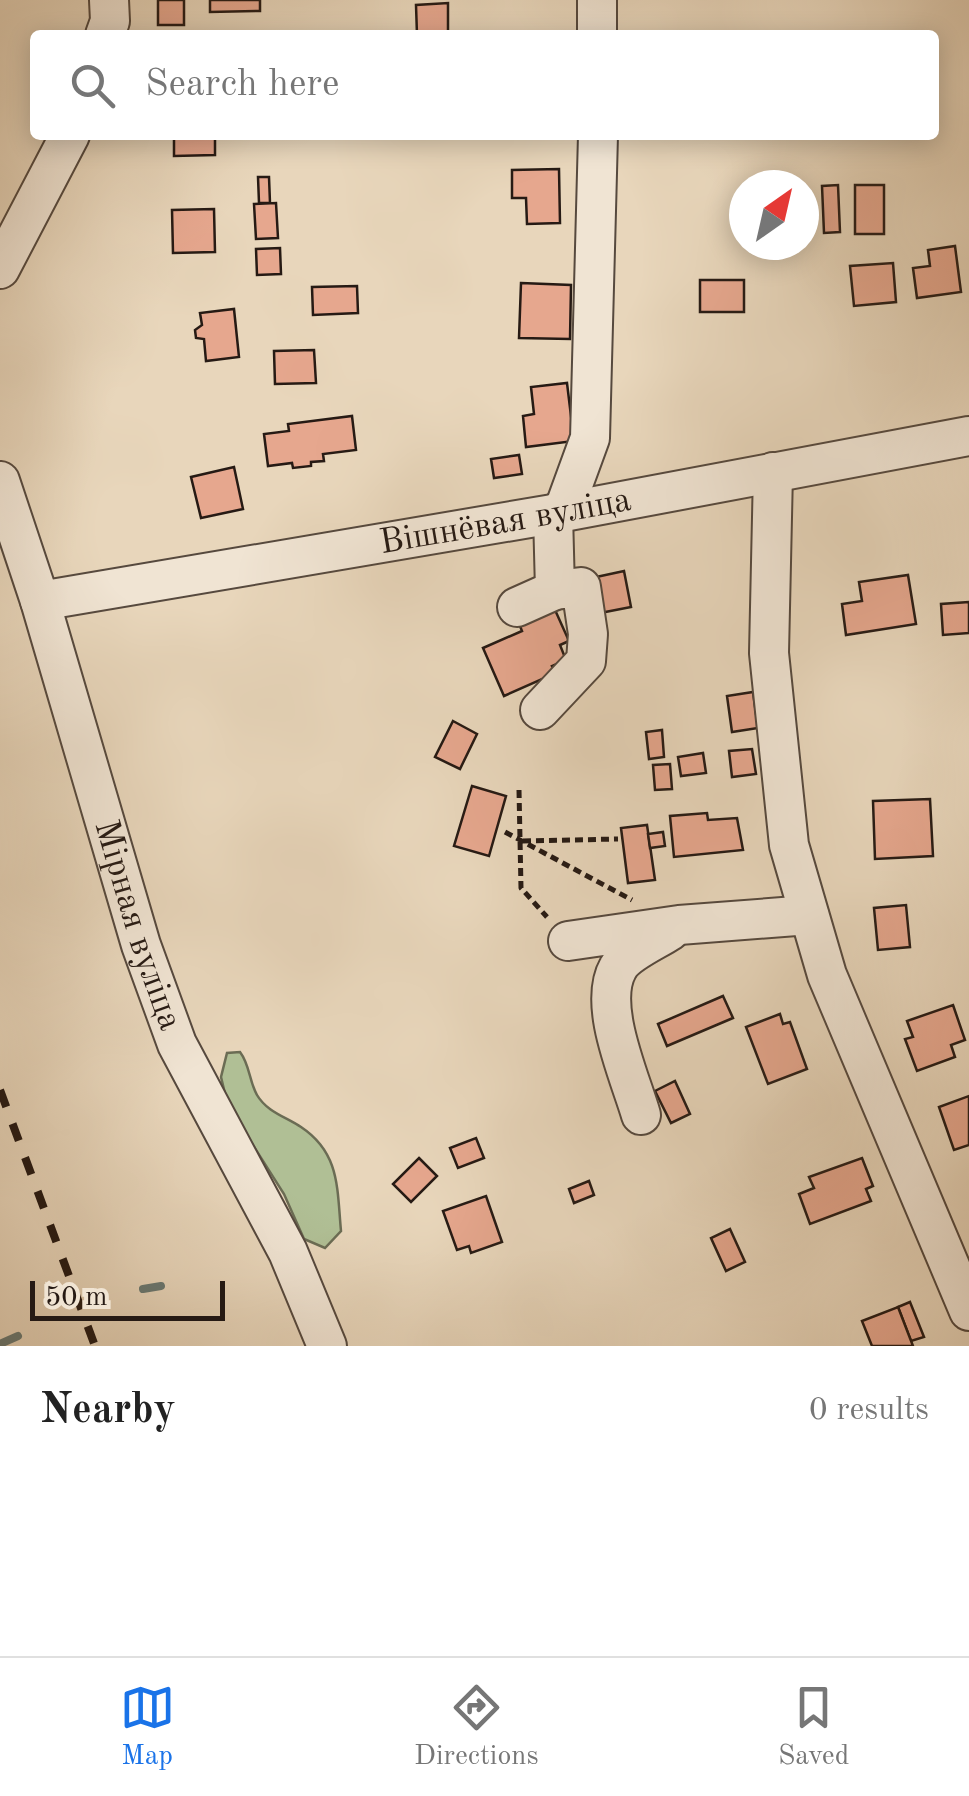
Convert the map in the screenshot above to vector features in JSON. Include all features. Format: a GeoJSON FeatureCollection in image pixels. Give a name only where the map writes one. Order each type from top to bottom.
{"type":"FeatureCollection","features":[{"type":"Feature","properties":{"kind":"street"},"geometry":{"type":"LineString","coordinates":[[107,30],[108,0]]}},
{"type":"Feature","properties":{"kind":"street"},"geometry":{"type":"LineString","coordinates":[[597,0],[597,30]]}},
{"type":"Feature","properties":{"kind":"street"},"geometry":{"type":"LineString","coordinates":[[0,269],[67,140]]}},
{"type":"Feature","properties":{"kind":"street"},"geometry":{"type":"LineString","coordinates":[[555,590],[558,513],[590,438],[598,140]]}},
{"type":"Feature","properties":{"kind":"street","name":"Вішнёвая вуліца"},"geometry":{"type":"LineString","coordinates":[[40,601],[558,513],[969,436]]}},
{"type":"Feature","properties":{"kind":"street"},"geometry":{"type":"LineString","coordinates":[[773,472],[768,653],[789,845],[827,975],[969,1311]]}},
{"type":"Feature","properties":{"kind":"street","name":"Мірная вуліца"},"geometry":{"type":"LineString","coordinates":[[0,481],[40,601],[141,944],[178,1044],[288,1252],[327,1346]]}},
{"type":"Feature","properties":{"kind":"street"},"geometry":{"type":"LineString","coordinates":[[517,607],[555,590],[581,587],[588,634],[586,661],[540,710]]}},
{"type":"Feature","properties":{"kind":"street"},"geometry":{"type":"LineString","coordinates":[[568,941],[679,925],[810,915]]}},
{"type":"Feature","properties":{"kind":"street"},"geometry":{"type":"LineString","coordinates":[[642,1115],[614,1025],[609,991],[619,964],[679,925]]}},
{"type":"Feature","properties":{"kind":"path"},"geometry":{"type":"LineString","coordinates":[[519,790],[521,888],[568,941]]}},
{"type":"Feature","properties":{"kind":"path"},"geometry":{"type":"LineString","coordinates":[[505,832],[679,925]]}},
{"type":"Feature","properties":{"kind":"path"},"geometry":{"type":"LineString","coordinates":[[520,842],[618,839]]}},
{"type":"Feature","properties":{"kind":"green space"},"geometry":{"type":"Polygon","coordinates":[[[240,1052],[261,1101],[314,1137],[330,1160],[341,1231],[325,1248],[304,1239],[284,1194],[228,1106],[221,1077],[227,1053],[240,1052]]]}},
{"type":"Feature","properties":{"kind":"building"},"geometry":{"type":"Polygon","coordinates":[[[158,0],[184,0],[184,25],[158,25],[158,0]]]}},
{"type":"Feature","properties":{"kind":"building"},"geometry":{"type":"Polygon","coordinates":[[[210,0],[260,0],[260,11],[210,12],[210,0]]]}},
{"type":"Feature","properties":{"kind":"building"},"geometry":{"type":"Polygon","coordinates":[[[448,3],[448,30],[417,30],[416,5],[448,3]]]}},
{"type":"Feature","properties":{"kind":"building"},"geometry":{"type":"Polygon","coordinates":[[[174,140],[215,140],[215,155],[174,156],[174,140]]]}},
{"type":"Feature","properties":{"kind":"building"},"geometry":{"type":"Polygon","coordinates":[[[559,169],[560,223],[527,224],[526,198],[512,198],[512,170],[559,169]]]}},
{"type":"Feature","properties":{"kind":"building"},"geometry":{"type":"Polygon","coordinates":[[[258,177],[269,177],[270,203],[259,203],[258,177]]]}},
{"type":"Feature","properties":{"kind":"building"},"geometry":{"type":"Polygon","coordinates":[[[838,185],[840,232],[824,233],[822,186],[838,185]]]}},
{"type":"Feature","properties":{"kind":"building"},"geometry":{"type":"Polygon","coordinates":[[[855,185],[884,185],[884,234],[855,234],[855,185]]]}},
{"type":"Feature","properties":{"kind":"building"},"geometry":{"type":"Polygon","coordinates":[[[276,203],[278,238],[256,239],[254,204],[276,203]]]}},
{"type":"Feature","properties":{"kind":"building"},"geometry":{"type":"Polygon","coordinates":[[[214,209],[215,252],[173,253],[172,210],[214,209]]]}},
{"type":"Feature","properties":{"kind":"building"},"geometry":{"type":"Polygon","coordinates":[[[955,246],[961,292],[917,298],[913,268],[930,266],[928,250],[955,246]]]}},
{"type":"Feature","properties":{"kind":"building"},"geometry":{"type":"Polygon","coordinates":[[[280,248],[281,274],[257,275],[256,249],[280,248]]]}},
{"type":"Feature","properties":{"kind":"building"},"geometry":{"type":"Polygon","coordinates":[[[893,263],[896,302],[854,306],[850,266],[893,263]]]}},
{"type":"Feature","properties":{"kind":"building"},"geometry":{"type":"Polygon","coordinates":[[[700,280],[744,280],[744,312],[700,312],[700,280]]]}},
{"type":"Feature","properties":{"kind":"building"},"geometry":{"type":"Polygon","coordinates":[[[521,283],[571,285],[570,339],[519,338],[521,283]]]}},
{"type":"Feature","properties":{"kind":"building"},"geometry":{"type":"Polygon","coordinates":[[[357,286],[358,313],[313,315],[312,287],[357,286]]]}},
{"type":"Feature","properties":{"kind":"building"},"geometry":{"type":"Polygon","coordinates":[[[234,309],[239,357],[206,361],[204,339],[196,338],[195,330],[202,325],[200,313],[234,309]]]}},
{"type":"Feature","properties":{"kind":"building"},"geometry":{"type":"Polygon","coordinates":[[[314,350],[316,383],[275,384],[274,351],[314,350]]]}},
{"type":"Feature","properties":{"kind":"building"},"geometry":{"type":"Polygon","coordinates":[[[567,383],[574,441],[526,447],[523,416],[534,414],[531,387],[567,383]]]}},
{"type":"Feature","properties":{"kind":"building"},"geometry":{"type":"Polygon","coordinates":[[[352,416],[356,450],[323,454],[324,461],[311,462],[311,466],[268,466],[264,434],[289,431],[288,424],[352,416]]]}},
{"type":"Feature","properties":{"kind":"building"},"geometry":{"type":"Polygon","coordinates":[[[519,455],[522,474],[494,478],[491,459],[519,455]]]}},
{"type":"Feature","properties":{"kind":"building"},"geometry":{"type":"Polygon","coordinates":[[[234,467],[243,509],[201,518],[191,477],[234,467]]]}},
{"type":"Feature","properties":{"kind":"building"},"geometry":{"type":"Polygon","coordinates":[[[624,571],[631,607],[595,614],[587,579],[624,571]]]}},
{"type":"Feature","properties":{"kind":"building"},"geometry":{"type":"Polygon","coordinates":[[[908,575],[916,624],[846,635],[842,604],[862,601],[859,582],[908,575]]]}},
{"type":"Feature","properties":{"kind":"building"},"geometry":{"type":"Polygon","coordinates":[[[551,601],[569,641],[560,645],[566,660],[552,666],[556,673],[504,696],[483,648],[522,631],[516,616],[551,601]]]}},
{"type":"Feature","properties":{"kind":"building"},"geometry":{"type":"Polygon","coordinates":[[[969,602],[969,633],[943,635],[941,604],[969,602]]]}},
{"type":"Feature","properties":{"kind":"building"},"geometry":{"type":"Polygon","coordinates":[[[753,692],[758,728],[732,732],[727,696],[753,692]]]}},
{"type":"Feature","properties":{"kind":"building"},"geometry":{"type":"Polygon","coordinates":[[[453,721],[477,734],[460,769],[435,757],[453,721]]]}},
{"type":"Feature","properties":{"kind":"building"},"geometry":{"type":"Polygon","coordinates":[[[662,730],[664,757],[649,759],[646,732],[662,730]]]}},
{"type":"Feature","properties":{"kind":"building"},"geometry":{"type":"Polygon","coordinates":[[[752,749],[756,774],[732,777],[729,751],[752,749]]]}},
{"type":"Feature","properties":{"kind":"building"},"geometry":{"type":"Polygon","coordinates":[[[703,753],[706,773],[681,776],[678,757],[703,753]]]}},
{"type":"Feature","properties":{"kind":"building"},"geometry":{"type":"Polygon","coordinates":[[[670,764],[672,789],[655,790],[653,765],[670,764]]]}},
{"type":"Feature","properties":{"kind":"building"},"geometry":{"type":"Polygon","coordinates":[[[472,786],[506,796],[489,856],[454,846],[472,786]]]}},
{"type":"Feature","properties":{"kind":"building"},"geometry":{"type":"Polygon","coordinates":[[[930,799],[933,856],[875,859],[873,801],[930,799]]]}},
{"type":"Feature","properties":{"kind":"building"},"geometry":{"type":"Polygon","coordinates":[[[707,813],[708,820],[737,818],[743,850],[674,857],[670,816],[707,813]]]}},
{"type":"Feature","properties":{"kind":"building"},"geometry":{"type":"Polygon","coordinates":[[[647,825],[655,880],[628,883],[621,828],[647,825]]]}},
{"type":"Feature","properties":{"kind":"building"},"geometry":{"type":"Polygon","coordinates":[[[663,832],[665,846],[650,848],[648,834],[663,832]]]}},
{"type":"Feature","properties":{"kind":"building"},"geometry":{"type":"Polygon","coordinates":[[[906,905],[910,947],[878,950],[874,908],[906,905]]]}},
{"type":"Feature","properties":{"kind":"building"},"geometry":{"type":"Polygon","coordinates":[[[723,996],[733,1018],[667,1046],[658,1024],[723,996]]]}},
{"type":"Feature","properties":{"kind":"building"},"geometry":{"type":"Polygon","coordinates":[[[953,1005],[965,1040],[951,1045],[955,1057],[917,1071],[905,1039],[913,1037],[907,1021],[953,1005]]]}},
{"type":"Feature","properties":{"kind":"building"},"geometry":{"type":"Polygon","coordinates":[[[780,1014],[783,1024],[790,1022],[807,1069],[768,1084],[746,1027],[780,1014]]]}},
{"type":"Feature","properties":{"kind":"building"},"geometry":{"type":"Polygon","coordinates":[[[675,1081],[690,1114],[671,1123],[655,1091],[675,1081]]]}},
{"type":"Feature","properties":{"kind":"building"},"geometry":{"type":"Polygon","coordinates":[[[969,1096],[969,1145],[954,1150],[939,1107],[969,1096]]]}},
{"type":"Feature","properties":{"kind":"building"},"geometry":{"type":"Polygon","coordinates":[[[476,1138],[484,1158],[458,1168],[450,1148],[476,1138]]]}},
{"type":"Feature","properties":{"kind":"building"},"geometry":{"type":"Polygon","coordinates":[[[419,1158],[437,1176],[411,1202],[393,1184],[419,1158]]]}},
{"type":"Feature","properties":{"kind":"building"},"geometry":{"type":"Polygon","coordinates":[[[862,1158],[873,1186],[866,1189],[871,1201],[810,1224],[799,1194],[814,1188],[809,1177],[862,1158]]]}},
{"type":"Feature","properties":{"kind":"building"},"geometry":{"type":"Polygon","coordinates":[[[589,1181],[594,1195],[574,1203],[569,1189],[589,1181]]]}},
{"type":"Feature","properties":{"kind":"building"},"geometry":{"type":"Polygon","coordinates":[[[486,1196],[502,1242],[471,1253],[469,1246],[457,1250],[443,1211],[486,1196]]]}},
{"type":"Feature","properties":{"kind":"building"},"geometry":{"type":"Polygon","coordinates":[[[730,1229],[745,1262],[726,1271],[711,1238],[730,1229]]]}},
{"type":"Feature","properties":{"kind":"building"},"geometry":{"type":"Polygon","coordinates":[[[910,1302],[924,1337],[911,1341],[898,1307],[910,1302]]]}},
{"type":"Feature","properties":{"kind":"building"},"geometry":{"type":"Polygon","coordinates":[[[898,1307],[913,1346],[872,1346],[862,1321],[898,1307]]]}},
{"type":"Feature","properties":{"kind":"waterway"},"geometry":{"type":"LineString","coordinates":[[143,1289],[161,1286]]}},
{"type":"Feature","properties":{"kind":"waterway"},"geometry":{"type":"LineString","coordinates":[[0,1344],[18,1336]]}},
{"type":"Feature","properties":{"kind":"railway"},"geometry":{"type":"LineString","coordinates":[[0,1090],[95,1346]]}}]}
